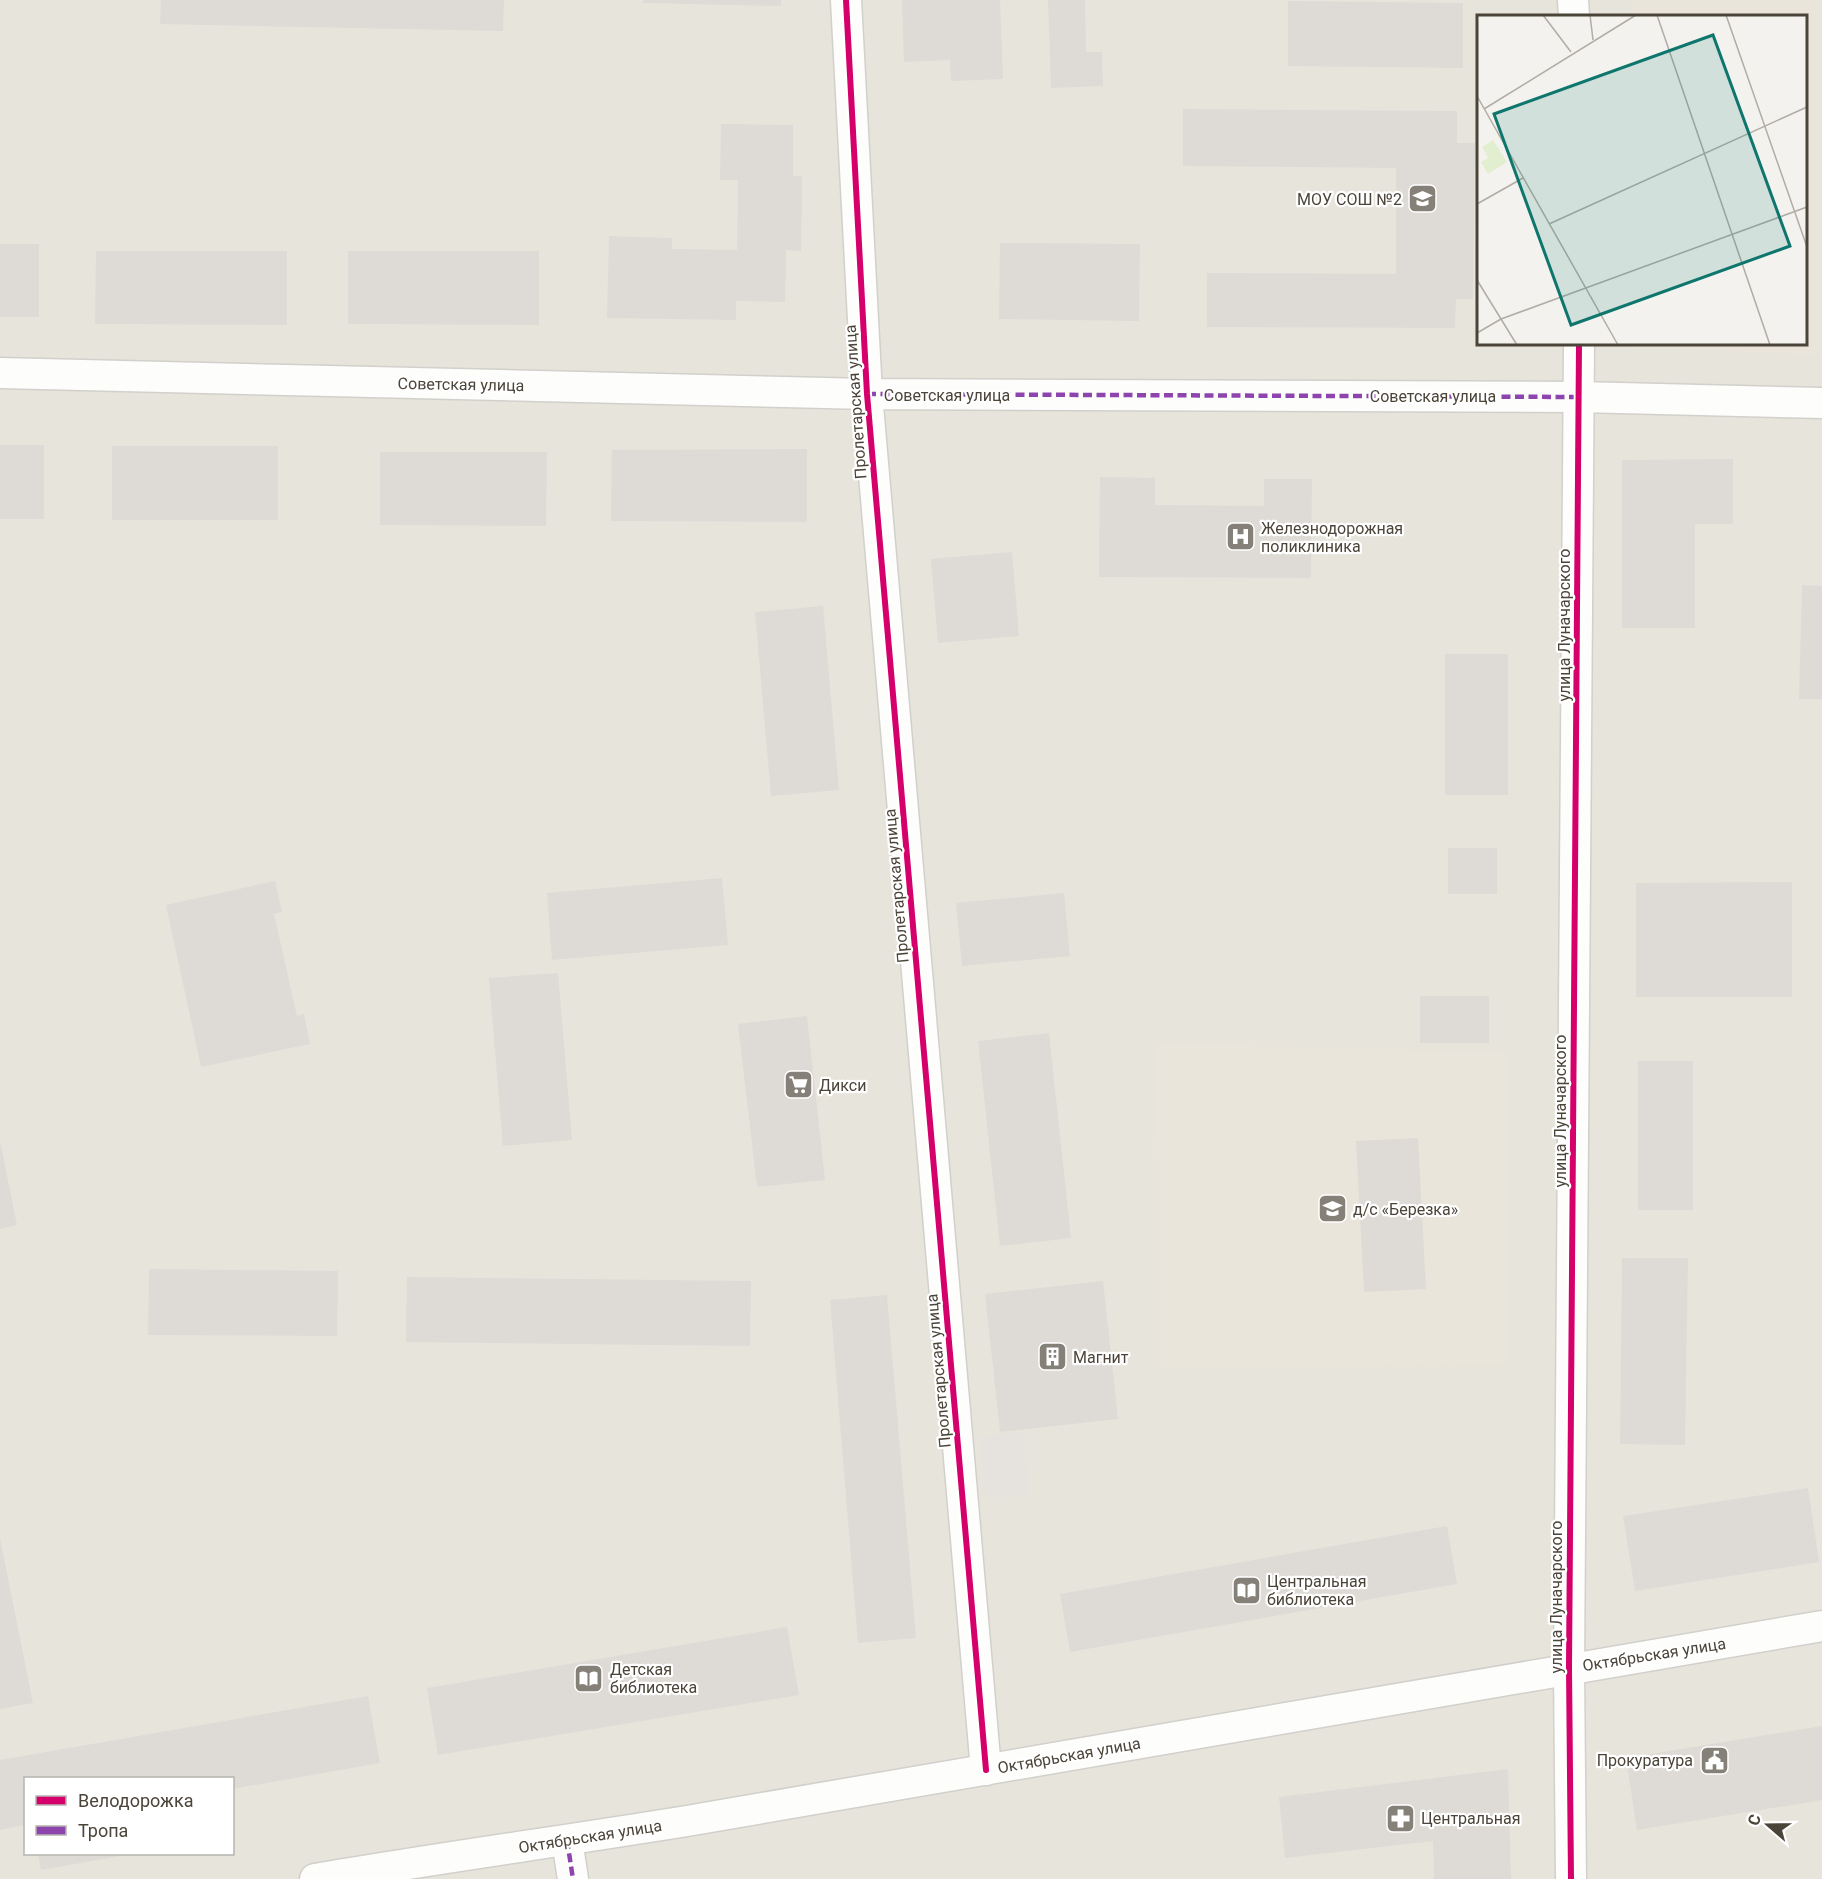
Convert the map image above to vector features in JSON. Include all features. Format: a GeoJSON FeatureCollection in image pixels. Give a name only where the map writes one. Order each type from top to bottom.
{"type":"FeatureCollection","features":[{"type":"Feature","properties":{"kind":"street","name":"Пролетарская улица"},"geometry":{"type":"LineString","coordinates":[[846,0],[867,394],[986,1770]]}},
{"type":"Feature","properties":{"kind":"street"},"geometry":{"type":"LineString","coordinates":[[1573,0],[1574,15]]}},
{"type":"Feature","properties":{"kind":"street","name":"улица Луначарского"},"geometry":{"type":"LineString","coordinates":[[1571,1879],[1569,1668],[1579,345]]}},
{"type":"Feature","properties":{"kind":"street","name":"Советская улица"},"geometry":{"type":"LineString","coordinates":[[0,373],[867,394],[1580,397],[1822,403]]}},
{"type":"Feature","properties":{"kind":"street","name":"Октябрьская улица"},"geometry":{"type":"LineString","coordinates":[[315,1879],[686,1821],[1822,1626]]}},
{"type":"Feature","properties":{"kind":"street"},"geometry":{"type":"LineString","coordinates":[[567,1840],[573,1879]]}},
{"type":"Feature","properties":{"kind":"shaded area"},"geometry":{"type":"Polygon","coordinates":[[[0,0],[1822,0],[1822,1879],[0,1879],[0,0]]]}},
{"type":"Feature","properties":{"kind":"shaded area"},"geometry":{"type":"Polygon","coordinates":[[[1632,0],[1822,0],[1822,355],[1632,347],[1632,345],[1807,345],[1807,15],[1632,15],[1632,0]]]}},
{"type":"Feature","properties":{"kind":"shaded area","name":"д/с «Березка»"},"geometry":{"type":"Polygon","coordinates":[[[1157,1044],[1506,1052],[1506,1366],[1161,1367],[1157,1044]]]}},
{"type":"Feature","properties":{"kind":"shaded area"},"geometry":{"type":"Polygon","coordinates":[[[1025,1433],[1027,1495],[983,1498],[980,1435],[1025,1433]]]}},
{"type":"Feature","properties":{"kind":"building"},"geometry":{"type":"Polygon","coordinates":[[[161,0],[504,0],[503,31],[160,24],[161,0]]]}},
{"type":"Feature","properties":{"kind":"building"},"geometry":{"type":"Polygon","coordinates":[[[643,0],[781,0],[781,6],[643,3],[643,0]]]}},
{"type":"Feature","properties":{"kind":"building"},"geometry":{"type":"Polygon","coordinates":[[[902,0],[1000,0],[1003,79],[951,81],[950,60],[904,62],[902,0]]]}},
{"type":"Feature","properties":{"kind":"building"},"geometry":{"type":"Polygon","coordinates":[[[1048,0],[1085,0],[1086,52],[1102,52],[1103,86],[1051,88],[1048,0]]]}},
{"type":"Feature","properties":{"kind":"building"},"geometry":{"type":"Polygon","coordinates":[[[1288,1],[1463,3],[1463,68],[1288,66],[1288,1]]]}},
{"type":"Feature","properties":{"kind":"building"},"geometry":{"type":"Polygon","coordinates":[[[1183,109],[1457,111],[1457,143],[1475,143],[1473,299],[1456,299],[1455,328],[1207,327],[1207,273],[1396,274],[1396,168],[1183,166],[1183,109]]]}},
{"type":"Feature","properties":{"kind":"building"},"geometry":{"type":"Polygon","coordinates":[[[721,124],[793,125],[793,176],[802,176],[801,251],[786,250],[785,302],[736,301],[736,320],[607,318],[609,236],[672,238],[672,249],[737,250],[738,180],[720,180],[721,124]]]}},
{"type":"Feature","properties":{"kind":"building"},"geometry":{"type":"Polygon","coordinates":[[[1000,243],[1140,244],[1139,321],[999,319],[1000,243]]]}},
{"type":"Feature","properties":{"kind":"building"},"geometry":{"type":"Polygon","coordinates":[[[0,244],[39,244],[39,317],[0,317],[0,244]]]}},
{"type":"Feature","properties":{"kind":"building"},"geometry":{"type":"Polygon","coordinates":[[[96,251],[287,251],[287,325],[95,324],[96,251]]]}},
{"type":"Feature","properties":{"kind":"building"},"geometry":{"type":"Polygon","coordinates":[[[348,251],[539,251],[539,325],[348,324],[348,251]]]}},
{"type":"Feature","properties":{"kind":"building"},"geometry":{"type":"Polygon","coordinates":[[[0,445],[44,445],[44,519],[0,519],[0,445]]]}},
{"type":"Feature","properties":{"kind":"building"},"geometry":{"type":"Polygon","coordinates":[[[112,446],[278,446],[278,520],[112,520],[112,446]]]}},
{"type":"Feature","properties":{"kind":"building"},"geometry":{"type":"Polygon","coordinates":[[[807,449],[807,522],[611,521],[612,450],[807,449]]]}},
{"type":"Feature","properties":{"kind":"building"},"geometry":{"type":"Polygon","coordinates":[[[380,452],[547,452],[546,526],[380,525],[380,452]]]}},
{"type":"Feature","properties":{"kind":"building"},"geometry":{"type":"Polygon","coordinates":[[[1733,459],[1733,524],[1695,524],[1695,628],[1622,628],[1622,460],[1733,459]]]}},
{"type":"Feature","properties":{"kind":"building"},"geometry":{"type":"Polygon","coordinates":[[[1100,477],[1155,478],[1155,505],[1264,506],[1264,479],[1312,479],[1311,578],[1099,577],[1100,477]]]}},
{"type":"Feature","properties":{"kind":"building"},"geometry":{"type":"Polygon","coordinates":[[[1012,552],[1019,636],[938,643],[931,559],[1012,552]]]}},
{"type":"Feature","properties":{"kind":"building"},"geometry":{"type":"Polygon","coordinates":[[[1802,585],[1822,586],[1822,699],[1799,699],[1802,585]]]}},
{"type":"Feature","properties":{"kind":"building"},"geometry":{"type":"Polygon","coordinates":[[[823,606],[839,790],[771,796],[755,612],[823,606]]]}},
{"type":"Feature","properties":{"kind":"building"},"geometry":{"type":"Polygon","coordinates":[[[1445,654],[1508,654],[1508,795],[1445,795],[1445,654]]]}},
{"type":"Feature","properties":{"kind":"building"},"geometry":{"type":"Polygon","coordinates":[[[1448,848],[1497,848],[1497,894],[1448,894],[1448,848]]]}},
{"type":"Feature","properties":{"kind":"building"},"geometry":{"type":"Polygon","coordinates":[[[722,878],[728,945],[552,960],[547,893],[722,878]]]}},
{"type":"Feature","properties":{"kind":"building"},"geometry":{"type":"Polygon","coordinates":[[[275,881],[282,912],[274,914],[297,1016],[304,1014],[310,1044],[201,1067],[166,905],[275,881]]]}},
{"type":"Feature","properties":{"kind":"building"},"geometry":{"type":"Polygon","coordinates":[[[1792,882],[1792,997],[1636,997],[1636,883],[1792,882]]]}},
{"type":"Feature","properties":{"kind":"building"},"geometry":{"type":"Polygon","coordinates":[[[1064,893],[1070,956],[962,966],[956,903],[1064,893]]]}},
{"type":"Feature","properties":{"kind":"building"},"geometry":{"type":"Polygon","coordinates":[[[558,973],[572,1140],[503,1146],[489,978],[558,973]]]}},
{"type":"Feature","properties":{"kind":"building"},"geometry":{"type":"Polygon","coordinates":[[[1420,996],[1489,996],[1489,1043],[1420,1043],[1420,996]]]}},
{"type":"Feature","properties":{"kind":"building"},"geometry":{"type":"Polygon","coordinates":[[[807,1016],[825,1180],[757,1187],[738,1024],[807,1016]]]}},
{"type":"Feature","properties":{"kind":"building"},"geometry":{"type":"Polygon","coordinates":[[[1049,1033],[1071,1238],[1000,1246],[978,1041],[1049,1033]]]}},
{"type":"Feature","properties":{"kind":"building"},"geometry":{"type":"Polygon","coordinates":[[[1638,1061],[1693,1061],[1693,1210],[1638,1210],[1638,1061]]]}},
{"type":"Feature","properties":{"kind":"building"},"geometry":{"type":"Polygon","coordinates":[[[1418,1138],[1426,1289],[1364,1292],[1356,1141],[1418,1138]]]}},
{"type":"Feature","properties":{"kind":"building"},"geometry":{"type":"Polygon","coordinates":[[[0,1141],[17,1225],[0,1229],[0,1141]]]}},
{"type":"Feature","properties":{"kind":"building"},"geometry":{"type":"Polygon","coordinates":[[[1622,1258],[1688,1258],[1685,1445],[1620,1444],[1622,1258]]]}},
{"type":"Feature","properties":{"kind":"building"},"geometry":{"type":"Polygon","coordinates":[[[149,1269],[338,1271],[337,1336],[148,1335],[149,1269]]]}},
{"type":"Feature","properties":{"kind":"building"},"geometry":{"type":"Polygon","coordinates":[[[407,1277],[751,1281],[750,1346],[406,1342],[407,1277]]]}},
{"type":"Feature","properties":{"kind":"building","name":"Магнит"},"geometry":{"type":"Polygon","coordinates":[[[1103,1281],[1118,1419],[1000,1432],[985,1294],[1103,1281]]]}},
{"type":"Feature","properties":{"kind":"building"},"geometry":{"type":"Polygon","coordinates":[[[887,1295],[916,1638],[858,1643],[830,1300],[887,1295]]]}},
{"type":"Feature","properties":{"kind":"building"},"geometry":{"type":"Polygon","coordinates":[[[1808,1488],[1819,1562],[1635,1591],[1623,1516],[1808,1488]]]}},
{"type":"Feature","properties":{"kind":"building"},"geometry":{"type":"Polygon","coordinates":[[[1447,1526],[1457,1584],[1070,1652],[1060,1594],[1447,1526]]]}},
{"type":"Feature","properties":{"kind":"building"},"geometry":{"type":"Polygon","coordinates":[[[0,1538],[33,1703],[0,1709],[0,1538]]]}},
{"type":"Feature","properties":{"kind":"building"},"geometry":{"type":"Polygon","coordinates":[[[787,1627],[799,1695],[438,1755],[427,1688],[787,1627]]]}},
{"type":"Feature","properties":{"kind":"building"},"geometry":{"type":"Polygon","coordinates":[[[368,1696],[380,1763],[234,1789],[234,1777],[24,1777],[24,1825],[0,1830],[0,1760],[368,1696]]]}},
{"type":"Feature","properties":{"kind":"building"},"geometry":{"type":"Polygon","coordinates":[[[1822,1726],[1822,1800],[1637,1830],[1626,1758],[1822,1726]]]}},
{"type":"Feature","properties":{"kind":"building"},"geometry":{"type":"Polygon","coordinates":[[[1508,1769],[1511,1879],[1434,1879],[1433,1841],[1285,1858],[1279,1797],[1508,1769]]]}},
{"type":"Feature","properties":{"kind":"building"},"geometry":{"type":"Polygon","coordinates":[[[38,1855],[126,1855],[41,1870],[38,1855]]]}},
{"type":"Feature","properties":{"kind":"marked path"},"geometry":{"type":"LineString","coordinates":[[867,394],[1579,397]]}},
{"type":"Feature","properties":{"kind":"marked path"},"geometry":{"type":"LineString","coordinates":[[567,1840],[573,1879]]}},
{"type":"Feature","properties":{"kind":"cycle path"},"geometry":{"type":"LineString","coordinates":[[846,0],[867,394],[986,1770]]}},
{"type":"Feature","properties":{"kind":"cycle path"},"geometry":{"type":"LineString","coordinates":[[1571,1879],[1569,1668],[1579,345]]}},
{"type":"Feature","properties":{"kind":"place","name":"МОУ СОШ №2"},"geometry":{"type":"Point","coordinates":[1423,199]}},
{"type":"Feature","properties":{"kind":"place","name":"Железнодорожная поликлиника"},"geometry":{"type":"Point","coordinates":[1240,537]}},
{"type":"Feature","properties":{"kind":"place","name":"Дикси"},"geometry":{"type":"Point","coordinates":[798,1085]}},
{"type":"Feature","properties":{"kind":"place","name":"д/с «Березка»"},"geometry":{"type":"Point","coordinates":[1332,1209]}},
{"type":"Feature","properties":{"kind":"place","name":"Магнит"},"geometry":{"type":"Point","coordinates":[1052,1357]}},
{"type":"Feature","properties":{"kind":"place","name":"Центральная библиотека"},"geometry":{"type":"Point","coordinates":[1246,1590]}},
{"type":"Feature","properties":{"kind":"place","name":"Детская библиотека"},"geometry":{"type":"Point","coordinates":[589,1678]}},
{"type":"Feature","properties":{"kind":"place","name":"Прокуратура"},"geometry":{"type":"Point","coordinates":[1714,1760]}},
{"type":"Feature","properties":{"kind":"place","name":"Центральная"},"geometry":{"type":"Point","coordinates":[1400,1818]}}]}
